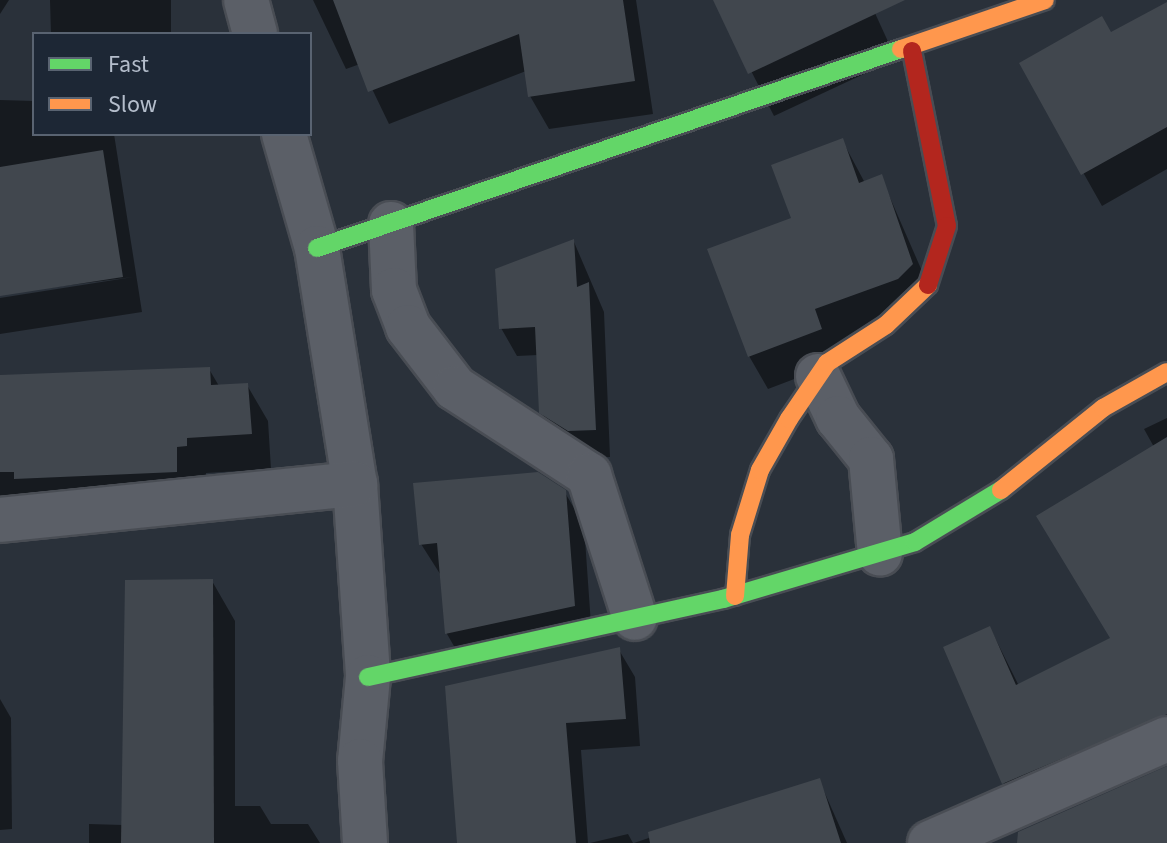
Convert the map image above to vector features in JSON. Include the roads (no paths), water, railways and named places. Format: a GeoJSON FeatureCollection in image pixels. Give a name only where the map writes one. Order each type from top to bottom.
{"type":"FeatureCollection","features":[{"type":"Feature","properties":{"kind":"street"},"geometry":{"type":"LineString","coordinates":[[246,0],[254,32]]}},
{"type":"Feature","properties":{"kind":"street"},"geometry":{"type":"LineString","coordinates":[[317,248],[912,51],[1045,0]]}},
{"type":"Feature","properties":{"kind":"street"},"geometry":{"type":"LineString","coordinates":[[735,596],[740,535],[760,470],[818,376],[936,277],[947,226],[912,51]]}},
{"type":"Feature","properties":{"kind":"street"},"geometry":{"type":"LineString","coordinates":[[285,136],[317,248],[355,484],[368,677],[360,761],[365,843]]}},
{"type":"Feature","properties":{"kind":"street"},"geometry":{"type":"LineString","coordinates":[[391,224],[394,290],[408,327],[455,388],[589,475],[635,618]]}},
{"type":"Feature","properties":{"kind":"street"},"geometry":{"type":"LineString","coordinates":[[368,677],[735,596],[880,554],[973,512],[1103,408],[1167,372]]}},
{"type":"Feature","properties":{"kind":"street"},"geometry":{"type":"LineString","coordinates":[[818,376],[838,418],[871,459],[880,554]]}},
{"type":"Feature","properties":{"kind":"street"},"geometry":{"type":"LineString","coordinates":[[0,520],[355,484]]}},
{"type":"Feature","properties":{"kind":"street"},"geometry":{"type":"LineString","coordinates":[[930,843],[1167,739]]}}]}
